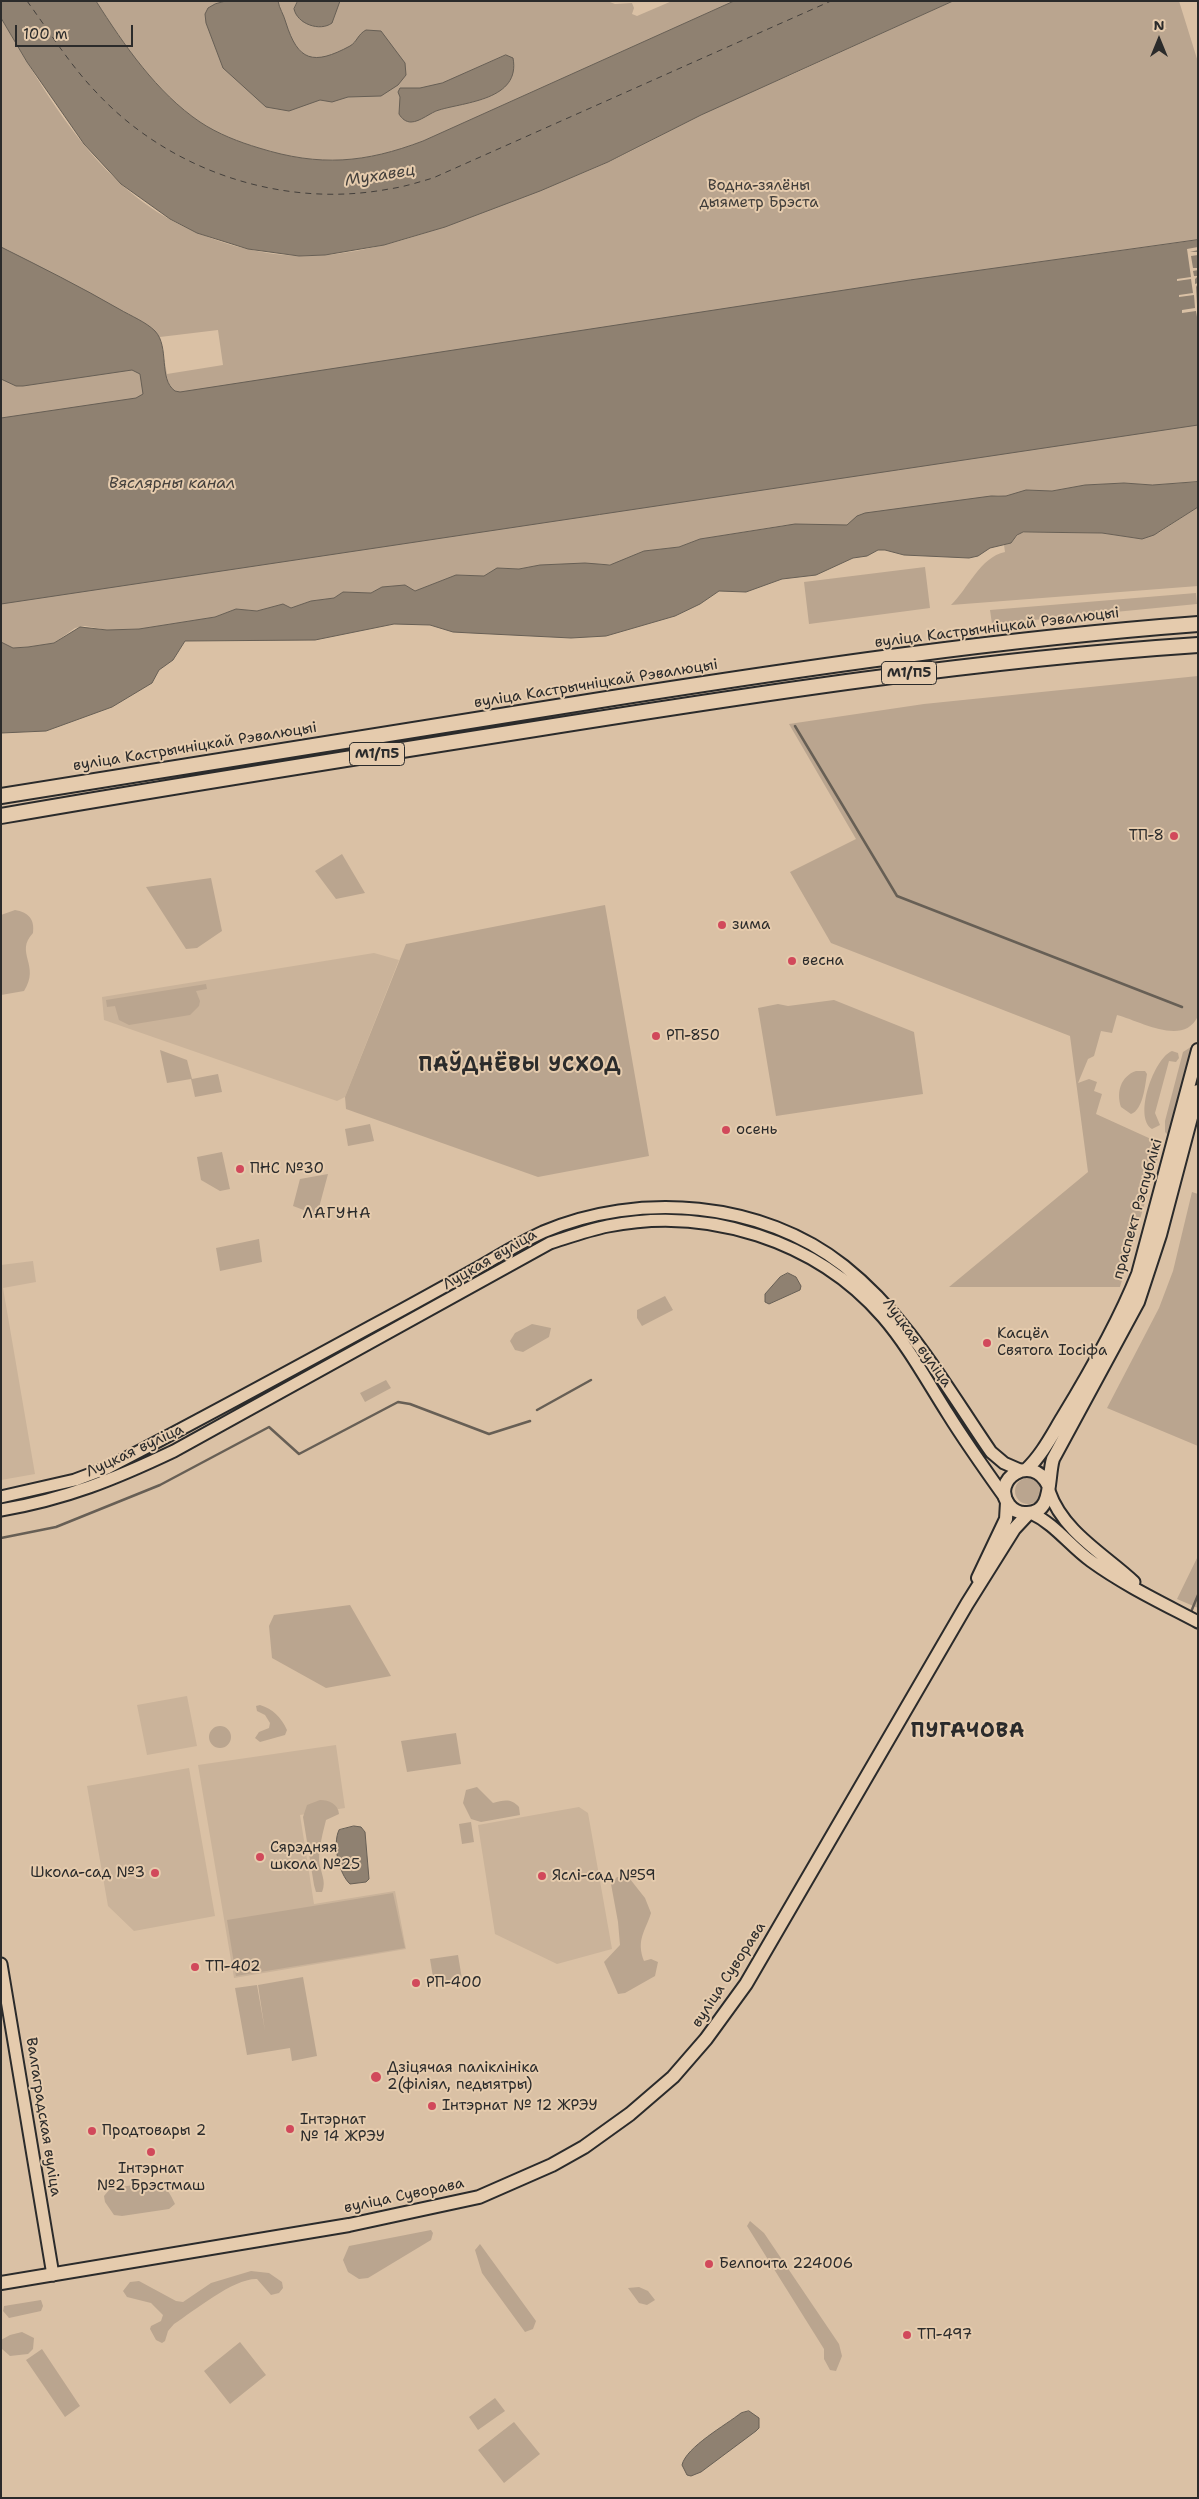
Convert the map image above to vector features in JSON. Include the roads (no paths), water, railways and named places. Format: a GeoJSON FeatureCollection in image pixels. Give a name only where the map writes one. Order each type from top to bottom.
{"type":"FeatureCollection","features":[{"type":"Feature","properties":{"kind":"highway","name":"вуліца Кастрычніцкай Рэвалюцыі"},"geometry":{"type":"LineString","coordinates":[[1,796],[755,676],[1055,636],[1198,624]]}},
{"type":"Feature","properties":{"kind":"highway","name":"М1/П5"},"geometry":{"type":"LineString","coordinates":[[1,816],[177,786],[758,695],[1008,660],[1198,645]]}},
{"type":"Feature","properties":{"kind":"highway"},"geometry":{"type":"LineString","coordinates":[[755,676],[758,695]]}},
{"type":"Feature","properties":{"kind":"highway"},"geometry":{"type":"LineString","coordinates":[[717,682],[720,701]]}},
{"type":"Feature","properties":{"kind":"highway"},"geometry":{"type":"LineString","coordinates":[[174,767],[177,786]]}},
{"type":"Feature","properties":{"kind":"highway"},"geometry":{"type":"LineString","coordinates":[[124,776],[127,794]]}},
{"type":"Feature","properties":{"kind":"main road","name":"праспект Рэспублікі"},"geometry":{"type":"LineString","coordinates":[[1006,1500],[1004,1492],[1009,1479],[1037,1458],[1078,1392],[1124,1310],[1138,1274],[1198,1050]]}},
{"type":"Feature","properties":{"kind":"main road","name":"праспект Рэспублікі"},"geometry":{"type":"LineString","coordinates":[[1029,1513],[1044,1506],[1051,1465],[1064,1436],[1138,1302],[1160,1235],[1198,1091]]}},
{"type":"Feature","properties":{"kind":"main road"},"geometry":{"type":"LineString","coordinates":[[1023,1470],[1040,1474],[1048,1488]]}},
{"type":"Feature","properties":{"kind":"main road"},"geometry":{"type":"LineString","coordinates":[[1006,1500],[1016,1511],[1029,1513]]}},
{"type":"Feature","properties":{"kind":"main road","name":"вуліца Суворава"},"geometry":{"type":"LineString","coordinates":[[967,1604],[1006,1519],[1006,1500]]}},
{"type":"Feature","properties":{"kind":"main road","name":"вуліца Суворава"},"geometry":{"type":"LineString","coordinates":[[1,2283],[349,2225],[479,2197],[552,2165],[584,2147],[630,2114],[673,2077],[706,2039],[746,1984],[967,1604],[1014,1529],[1029,1513]]}},
{"type":"Feature","properties":{"kind":"street","name":"Луцкая вуліца"},"geometry":{"type":"LineString","coordinates":[[1,1497],[75,1480],[107,1468],[209,1415],[474,1270],[517,1244],[546,1231],[607,1214],[669,1208],[722,1212],[775,1228],[812,1245],[844,1266],[891,1309],[903,1323],[991,1452],[1004,1463],[1023,1470]]}},
{"type":"Feature","properties":{"kind":"street","name":"Луцкая вуліца"},"geometry":{"type":"LineString","coordinates":[[1,1510],[78,1492],[113,1480],[174,1451],[481,1283],[550,1243],[608,1226],[646,1221],[692,1221],[719,1224],[786,1246],[834,1274],[882,1317],[914,1360],[1006,1500]]}},
{"type":"Feature","properties":{"kind":"street"},"geometry":{"type":"LineString","coordinates":[[474,1270],[481,1283]]}},
{"type":"Feature","properties":{"kind":"street"},"geometry":{"type":"LineString","coordinates":[[209,1415],[216,1428]]}},
{"type":"Feature","properties":{"kind":"street"},"geometry":{"type":"LineString","coordinates":[[1048,1488],[1058,1512],[1069,1525],[1146,1594]]}},
{"type":"Feature","properties":{"kind":"street"},"geometry":{"type":"LineString","coordinates":[[1029,1513],[1052,1526],[1090,1560],[1146,1594],[1198,1622]]}},
{"type":"Feature","properties":{"kind":"street","name":"Валгаградская вуліца"},"geometry":{"type":"LineString","coordinates":[[1,1964],[53,2275]]}},
{"type":"Feature","properties":{"kind":"water","name":"Мухавец"},"geometry":{"type":"Polygon","coordinates":[[[1,1],[96,1],[142,67],[170,97],[200,122],[244,143],[281,154],[322,160],[342,160],[381,154],[423,141],[734,1],[953,1],[701,115],[608,162],[540,191],[445,227],[384,245],[325,255],[299,256],[248,249],[197,233],[170,219],[121,184],[84,144],[27,62],[1,18],[1,1]]]}},
{"type":"Feature","properties":{"kind":"water"},"geometry":{"type":"Polygon","coordinates":[[[226,1],[278,1],[296,45],[302,52],[317,58],[350,46],[366,30],[381,31],[405,63],[406,75],[398,85],[381,96],[348,97],[332,102],[320,100],[289,111],[266,107],[223,68],[206,23],[205,14],[208,8],[226,1]]]}},
{"type":"Feature","properties":{"kind":"water"},"geometry":{"type":"Polygon","coordinates":[[[298,1],[340,1],[332,23],[321,27],[310,25],[300,19],[294,9],[298,1]]]}},
{"type":"Feature","properties":{"kind":"water"},"geometry":{"type":"Polygon","coordinates":[[[506,55],[513,58],[513,72],[508,83],[500,91],[489,97],[436,111],[414,122],[406,121],[399,114],[400,97],[398,92],[400,88],[420,88],[442,83],[506,55]]]}},
{"type":"Feature","properties":{"kind":"water","name":"Вяслярны канал"},"geometry":{"type":"Polygon","coordinates":[[[1198,240],[1198,425],[1,604],[1,418],[136,398],[143,394],[140,374],[132,370],[23,386],[16,386],[1,379],[1,247],[138,319],[155,331],[162,345],[167,379],[175,391],[180,392],[910,280],[1198,240]]]}},
{"type":"Feature","properties":{"kind":"water"},"geometry":{"type":"Polygon","coordinates":[[[1198,482],[1198,507],[1154,535],[1142,539],[1102,533],[1023,532],[1017,535],[1011,543],[990,548],[978,556],[969,558],[904,555],[878,550],[867,556],[853,558],[816,575],[782,579],[746,592],[719,591],[700,604],[675,616],[606,636],[571,638],[453,632],[430,625],[394,624],[315,640],[185,641],[173,660],[159,670],[152,683],[112,707],[46,731],[1,733],[1,642],[13,648],[28,647],[54,643],[80,627],[107,630],[139,629],[215,617],[236,609],[257,611],[283,604],[291,608],[311,601],[334,598],[343,592],[371,593],[382,587],[405,585],[415,591],[456,575],[484,576],[497,568],[519,569],[540,565],[585,563],[610,565],[644,551],[679,547],[700,539],[795,524],[847,525],[857,516],[865,513],[991,496],[1006,496],[1026,490],[1052,491],[1085,485],[1124,483],[1152,485],[1198,482]]]}},
{"type":"Feature","properties":{"kind":"water"},"geometry":{"type":"Polygon","coordinates":[[[788,1273],[796,1277],[801,1286],[800,1290],[769,1304],[765,1302],[765,1294],[780,1277],[788,1273]]]}},
{"type":"Feature","properties":{"kind":"water"},"geometry":{"type":"Polygon","coordinates":[[[354,1826],[361,1827],[365,1832],[369,1879],[366,1882],[350,1884],[340,1866],[336,1843],[339,1830],[354,1826]]]}},
{"type":"Feature","properties":{"kind":"water"},"geometry":{"type":"Polygon","coordinates":[[[749,2411],[759,2418],[759,2428],[701,2472],[691,2476],[687,2475],[682,2465],[691,2451],[741,2413],[749,2411]]]}},
{"type":"Feature","properties":{"kind":"waterway"},"geometry":{"type":"LineString","coordinates":[[795,726],[897,896],[1182,1007]]}},
{"type":"Feature","properties":{"kind":"waterway"},"geometry":{"type":"LineString","coordinates":[[537,1410],[591,1380]]}},
{"type":"Feature","properties":{"kind":"waterway"},"geometry":{"type":"LineString","coordinates":[[1,1538],[56,1527],[160,1485],[269,1427],[299,1454],[398,1402],[410,1404],[489,1434],[530,1421]]}},
{"type":"Feature","properties":{"kind":"waterway"},"geometry":{"type":"LineString","coordinates":[[1191,1612],[1198,1595]]}},
{"type":"Feature","properties":{"kind":"place","name":"ТП-8"},"geometry":{"type":"Point","coordinates":[1174,836]}},
{"type":"Feature","properties":{"kind":"place","name":"зима"},"geometry":{"type":"Point","coordinates":[722,925]}},
{"type":"Feature","properties":{"kind":"place","name":"весна"},"geometry":{"type":"Point","coordinates":[792,961]}},
{"type":"Feature","properties":{"kind":"place","name":"РП-850"},"geometry":{"type":"Point","coordinates":[656,1036]}},
{"type":"Feature","properties":{"kind":"place","name":"осень"},"geometry":{"type":"Point","coordinates":[726,1130]}},
{"type":"Feature","properties":{"kind":"place","name":"ПНС №30"},"geometry":{"type":"Point","coordinates":[240,1169]}},
{"type":"Feature","properties":{"kind":"place","name":"Касцёл Святога Іосіфа"},"geometry":{"type":"Point","coordinates":[987,1343]}},
{"type":"Feature","properties":{"kind":"place","name":"Сярэдняя школа №25"},"geometry":{"type":"Point","coordinates":[260,1857]}},
{"type":"Feature","properties":{"kind":"place","name":"Школа-сад №3"},"geometry":{"type":"Point","coordinates":[155,1873]}},
{"type":"Feature","properties":{"kind":"place","name":"Яслі-сад №59"},"geometry":{"type":"Point","coordinates":[542,1876]}},
{"type":"Feature","properties":{"kind":"place","name":"ТП-402"},"geometry":{"type":"Point","coordinates":[195,1967]}},
{"type":"Feature","properties":{"kind":"place","name":"РП-400"},"geometry":{"type":"Point","coordinates":[416,1983]}},
{"type":"Feature","properties":{"kind":"place","name":"Дзіцячая паліклініка 2(філіял, педыятры)"},"geometry":{"type":"Point","coordinates":[376,2077]}},
{"type":"Feature","properties":{"kind":"place","name":"Інтэрнат № 12 ЖРЭУ"},"geometry":{"type":"Point","coordinates":[432,2106]}},
{"type":"Feature","properties":{"kind":"place","name":"Інтэрнат № 14 ЖРЭУ"},"geometry":{"type":"Point","coordinates":[290,2129]}},
{"type":"Feature","properties":{"kind":"place","name":"Продтовары 2"},"geometry":{"type":"Point","coordinates":[92,2131]}},
{"type":"Feature","properties":{"kind":"place","name":"Інтэрнат №2 Брэстмаш"},"geometry":{"type":"Point","coordinates":[151,2152]}},
{"type":"Feature","properties":{"kind":"place","name":"Белпочта 224006"},"geometry":{"type":"Point","coordinates":[709,2264]}},
{"type":"Feature","properties":{"kind":"place","name":"ТП-497"},"geometry":{"type":"Point","coordinates":[907,2335]}},
{"type":"Feature","properties":{"kind":"district","name":"ПАЎДНЁВЫ УСХОД"},"geometry":{"type":"Point","coordinates":[520,1066]}},
{"type":"Feature","properties":{"kind":"district","name":"ЛАГУНА"},"geometry":{"type":"Point","coordinates":[337,1214]}},
{"type":"Feature","properties":{"kind":"district","name":"ПУГАЧОВА"},"geometry":{"type":"Point","coordinates":[968,1732]}},
{"type":"Feature","properties":{"kind":"park label","name":"Водна-зялёны дыяметр Брэста"},"geometry":{"type":"Point","coordinates":[759,194]}}]}
